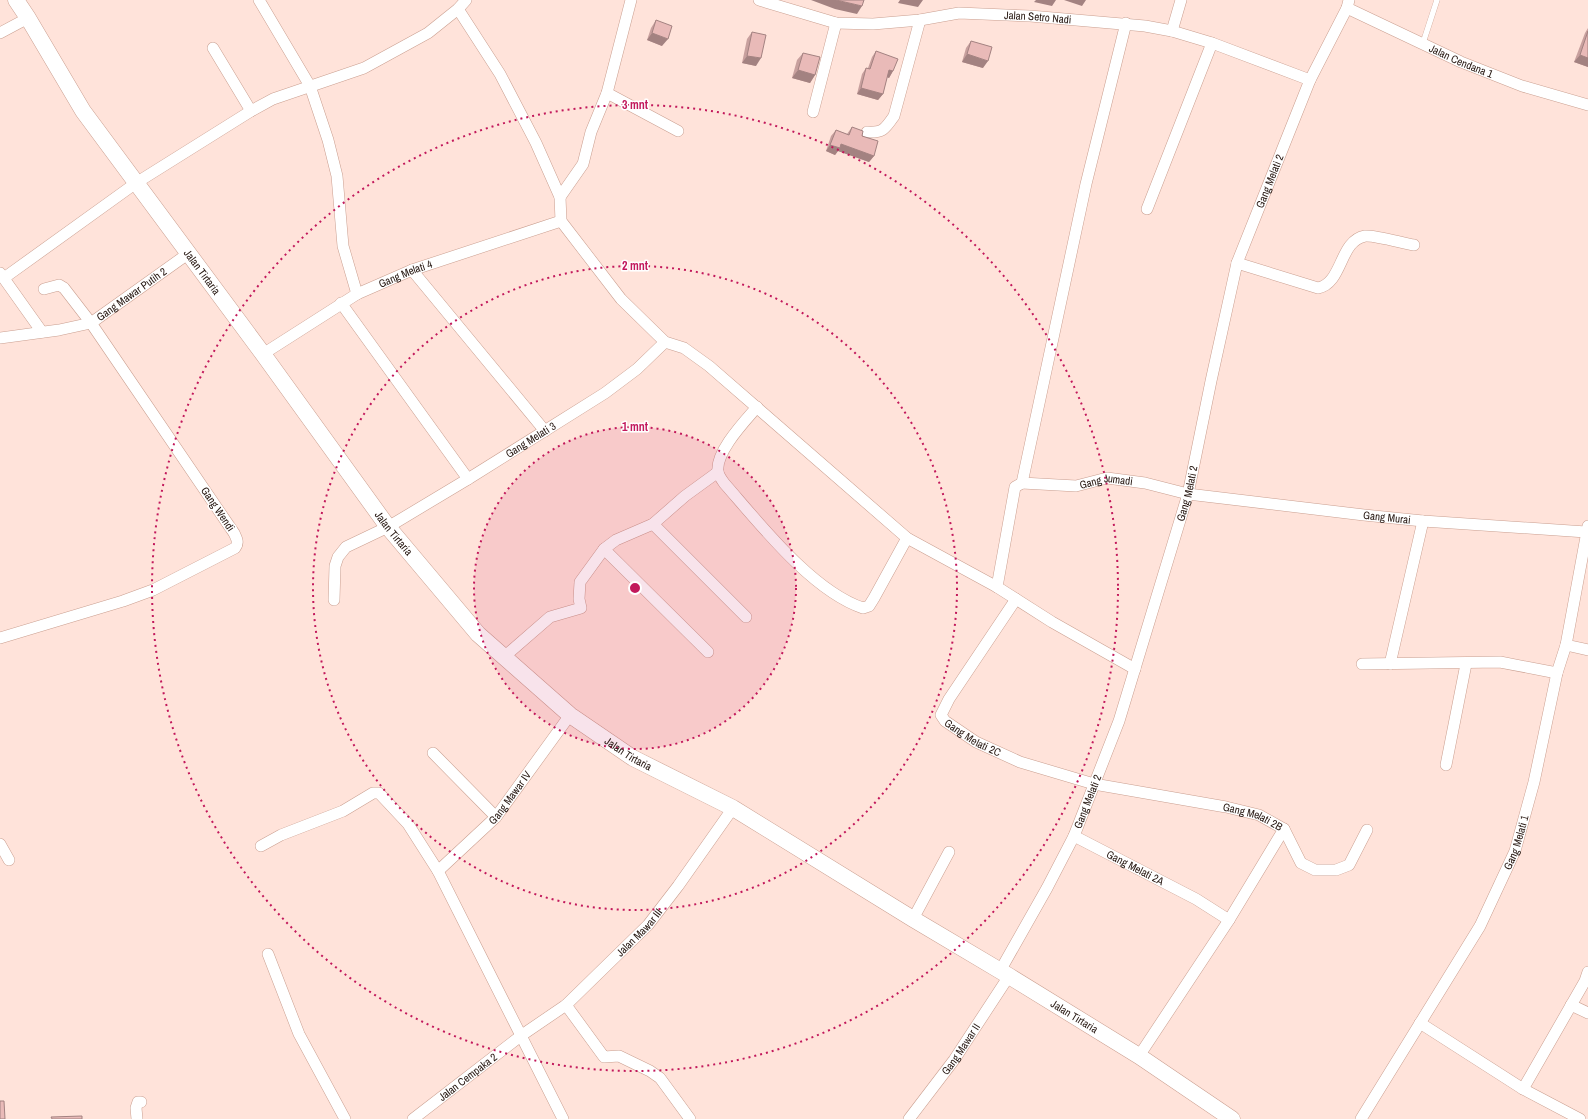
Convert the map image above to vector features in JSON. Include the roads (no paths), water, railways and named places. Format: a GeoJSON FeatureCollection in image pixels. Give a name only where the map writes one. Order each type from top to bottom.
{"type":"FeatureCollection","features":[{"type":"Feature","properties":{"kind":"street","name":"Jalan Tirtaria"},"geometry":{"type":"LineString","coordinates":[[16,0],[83,111],[263,354],[388,527],[478,634],[570,715],[633,758],[734,808],[1139,1056],[1232,1119]]}},
{"type":"Feature","properties":{"kind":"street"},"geometry":{"type":"LineString","coordinates":[[260,0],[310,86],[328,140],[337,176],[343,246],[357,294]]}},
{"type":"Feature","properties":{"kind":"street"},"geometry":{"type":"LineString","coordinates":[[42,332],[2,276],[136,183],[251,111],[273,99],[364,68],[401,49],[428,33],[458,9],[466,0]]}},
{"type":"Feature","properties":{"kind":"street"},"geometry":{"type":"LineString","coordinates":[[560,197],[583,164],[591,132],[607,93],[632,0]]}},
{"type":"Feature","properties":{"kind":"street","name":"Jalan Setro Nadi"},"geometry":{"type":"LineString","coordinates":[[759,0],[836,23],[872,24],[920,20],[959,13],[1030,16],[1126,23],[1172,30],[1212,43],[1310,80]]}},
{"type":"Feature","properties":{"kind":"street"},"geometry":{"type":"LineString","coordinates":[[1172,30],[1181,0]]}},
{"type":"Feature","properties":{"kind":"street","name":"Jalan Cendana 1"},"geometry":{"type":"LineString","coordinates":[[1348,4],[1461,62],[1515,83],[1588,105]]}},
{"type":"Feature","properties":{"kind":"street","name":"Gang Melati 2"},"geometry":{"type":"LineString","coordinates":[[1005,973],[1074,836],[1119,721],[1188,494],[1237,263],[1310,80],[1348,4]]}},
{"type":"Feature","properties":{"kind":"street"},"geometry":{"type":"LineString","coordinates":[[458,9],[500,74],[536,143],[560,197],[561,222],[621,299],[665,342],[684,348],[709,366],[907,538],[997,587],[1052,622],[1135,670]]}},
{"type":"Feature","properties":{"kind":"street"},"geometry":{"type":"LineString","coordinates":[[0,34],[28,18]]}},
{"type":"Feature","properties":{"kind":"street"},"geometry":{"type":"LineString","coordinates":[[866,132],[876,133],[885,129],[894,116],[920,20]]}},
{"type":"Feature","properties":{"kind":"street"},"geometry":{"type":"LineString","coordinates":[[813,112],[836,23]]}},
{"type":"Feature","properties":{"kind":"street"},"geometry":{"type":"LineString","coordinates":[[997,587],[1015,487],[1022,483],[1086,184],[1126,23]]}},
{"type":"Feature","properties":{"kind":"street"},"geometry":{"type":"LineString","coordinates":[[1147,209],[1212,43]]}},
{"type":"Feature","properties":{"kind":"street"},"geometry":{"type":"LineString","coordinates":[[213,48],[251,111]]}},
{"type":"Feature","properties":{"kind":"street"},"geometry":{"type":"LineString","coordinates":[[607,93],[678,131]]}},
{"type":"Feature","properties":{"kind":"street","name":"Gang Melati 4"},"geometry":{"type":"LineString","coordinates":[[263,354],[357,294],[412,270],[561,222]]}},
{"type":"Feature","properties":{"kind":"street"},"geometry":{"type":"LineString","coordinates":[[1237,263],[1318,288],[1325,286],[1331,280],[1349,247],[1357,238],[1367,236],[1414,245]]}},
{"type":"Feature","properties":{"kind":"street","name":"Gang Mawar Putih 2"},"geometry":{"type":"LineString","coordinates":[[0,338],[91,323],[188,253]]}},
{"type":"Feature","properties":{"kind":"street"},"geometry":{"type":"LineString","coordinates":[[412,270],[545,431]]}},
{"type":"Feature","properties":{"kind":"street"},"geometry":{"type":"LineString","coordinates":[[44,289],[59,285],[64,288],[91,323]]}},
{"type":"Feature","properties":{"kind":"street"},"geometry":{"type":"LineString","coordinates":[[341,303],[468,479]]}},
{"type":"Feature","properties":{"kind":"street","name":"Gang Wendi"},"geometry":{"type":"LineString","coordinates":[[0,638],[123,601],[153,590],[235,548],[237,545],[237,540],[234,533],[91,323]]}},
{"type":"Feature","properties":{"kind":"street","name":"Gang Melati 3"},"geometry":{"type":"LineString","coordinates":[[334,600],[335,566],[346,547],[388,527],[545,431],[616,385],[637,369],[665,342]]}},
{"type":"Feature","properties":{"kind":"street"},"geometry":{"type":"LineString","coordinates":[[757,407],[725,448],[719,462],[718,472],[729,489],[798,565],[837,596],[863,608],[869,606],[907,538]]}},
{"type":"Feature","properties":{"kind":"street"},"geometry":{"type":"LineString","coordinates":[[504,657],[550,617],[581,608],[578,599],[580,582],[604,549],[616,540],[653,524],[685,496],[718,472]]}},
{"type":"Feature","properties":{"kind":"street","name":"Gang Jumadi"},"geometry":{"type":"LineString","coordinates":[[1022,483],[1076,486],[1107,478],[1144,482],[1188,494]]}},
{"type":"Feature","properties":{"kind":"street","name":"Gang Murai"},"geometry":{"type":"LineString","coordinates":[[1188,494],[1423,521],[1587,529]]}},
{"type":"Feature","properties":{"kind":"street"},"geometry":{"type":"LineString","coordinates":[[1390,664],[1423,521]]}},
{"type":"Feature","properties":{"kind":"street"},"geometry":{"type":"LineString","coordinates":[[653,524],[746,617]]}},
{"type":"Feature","properties":{"kind":"street","name":"Gang Melati 1"},"geometry":{"type":"LineString","coordinates":[[1361,1119],[1371,1100],[1480,926],[1515,852],[1534,782],[1557,673],[1566,645],[1586,547],[1587,529]]}},
{"type":"Feature","properties":{"kind":"street"},"geometry":{"type":"LineString","coordinates":[[604,549],[708,652]]}},
{"type":"Feature","properties":{"kind":"street","name":"Gang Melati 2C"},"geometry":{"type":"LineString","coordinates":[[1016,599],[949,698],[941,715],[945,721],[976,742],[1020,762],[1094,784]]}},
{"type":"Feature","properties":{"kind":"street"},"geometry":{"type":"LineString","coordinates":[[1566,645],[1588,650]]}},
{"type":"Feature","properties":{"kind":"street"},"geometry":{"type":"LineString","coordinates":[[1362,664],[1466,664],[1500,662],[1557,673]]}},
{"type":"Feature","properties":{"kind":"street"},"geometry":{"type":"LineString","coordinates":[[1446,764],[1466,664]]}},
{"type":"Feature","properties":{"kind":"street","name":"Gang Mawar IV"},"geometry":{"type":"LineString","coordinates":[[438,871],[496,817],[570,715]]}},
{"type":"Feature","properties":{"kind":"street"},"geometry":{"type":"LineString","coordinates":[[433,753],[496,817]]}},
{"type":"Feature","properties":{"kind":"street","name":"Gang Melati 2B"},"geometry":{"type":"LineString","coordinates":[[1094,784],[1259,814],[1284,828],[1301,863],[1315,870],[1336,870],[1349,865],[1367,830]]}},
{"type":"Feature","properties":{"kind":"street"},"geometry":{"type":"LineString","coordinates":[[261,846],[281,834],[343,811],[373,793],[379,793],[408,824],[438,871],[563,1119]]}},
{"type":"Feature","properties":{"kind":"street","name":"Jalan Mawar III"},"geometry":{"type":"LineString","coordinates":[[522,1035],[566,1006],[648,925],[734,808]]}},
{"type":"Feature","properties":{"kind":"street"},"geometry":{"type":"LineString","coordinates":[[1139,1056],[1228,920],[1284,828]]}},
{"type":"Feature","properties":{"kind":"street","name":"Gang Melati 2A"},"geometry":{"type":"LineString","coordinates":[[1074,836],[1196,898],[1228,920]]}},
{"type":"Feature","properties":{"kind":"street"},"geometry":{"type":"LineString","coordinates":[[0,844],[8,860]]}},
{"type":"Feature","properties":{"kind":"street"},"geometry":{"type":"LineString","coordinates":[[913,919],[949,852]]}},
{"type":"Feature","properties":{"kind":"street"},"geometry":{"type":"LineString","coordinates":[[268,954],[299,1034],[345,1119]]}},
{"type":"Feature","properties":{"kind":"street"},"geometry":{"type":"LineString","coordinates":[[1523,1088],[1571,1005],[1588,972]]}},
{"type":"Feature","properties":{"kind":"street","name":"Gang Mawar II"},"geometry":{"type":"LineString","coordinates":[[909,1119],[954,1060],[1005,973]]}},
{"type":"Feature","properties":{"kind":"street"},"geometry":{"type":"LineString","coordinates":[[1571,1005],[1588,1013]]}},
{"type":"Feature","properties":{"kind":"street"},"geometry":{"type":"LineString","coordinates":[[566,1006],[604,1057],[619,1056],[650,1071],[660,1078],[690,1119]]}},
{"type":"Feature","properties":{"kind":"street"},"geometry":{"type":"LineString","coordinates":[[1420,1023],[1523,1088],[1580,1119]]}},
{"type":"Feature","properties":{"kind":"street","name":"Jalan Cempaka 2"},"geometry":{"type":"LineString","coordinates":[[413,1119],[522,1035]]}},
{"type":"Feature","properties":{"kind":"street"},"geometry":{"type":"LineString","coordinates":[[137,1119],[136,1108],[138,1102],[141,1102]]}},
{"type":"Feature","properties":{"kind":"lane"},"geometry":{"type":"LineString","coordinates":[[1423,43],[1437,0]]}}]}
